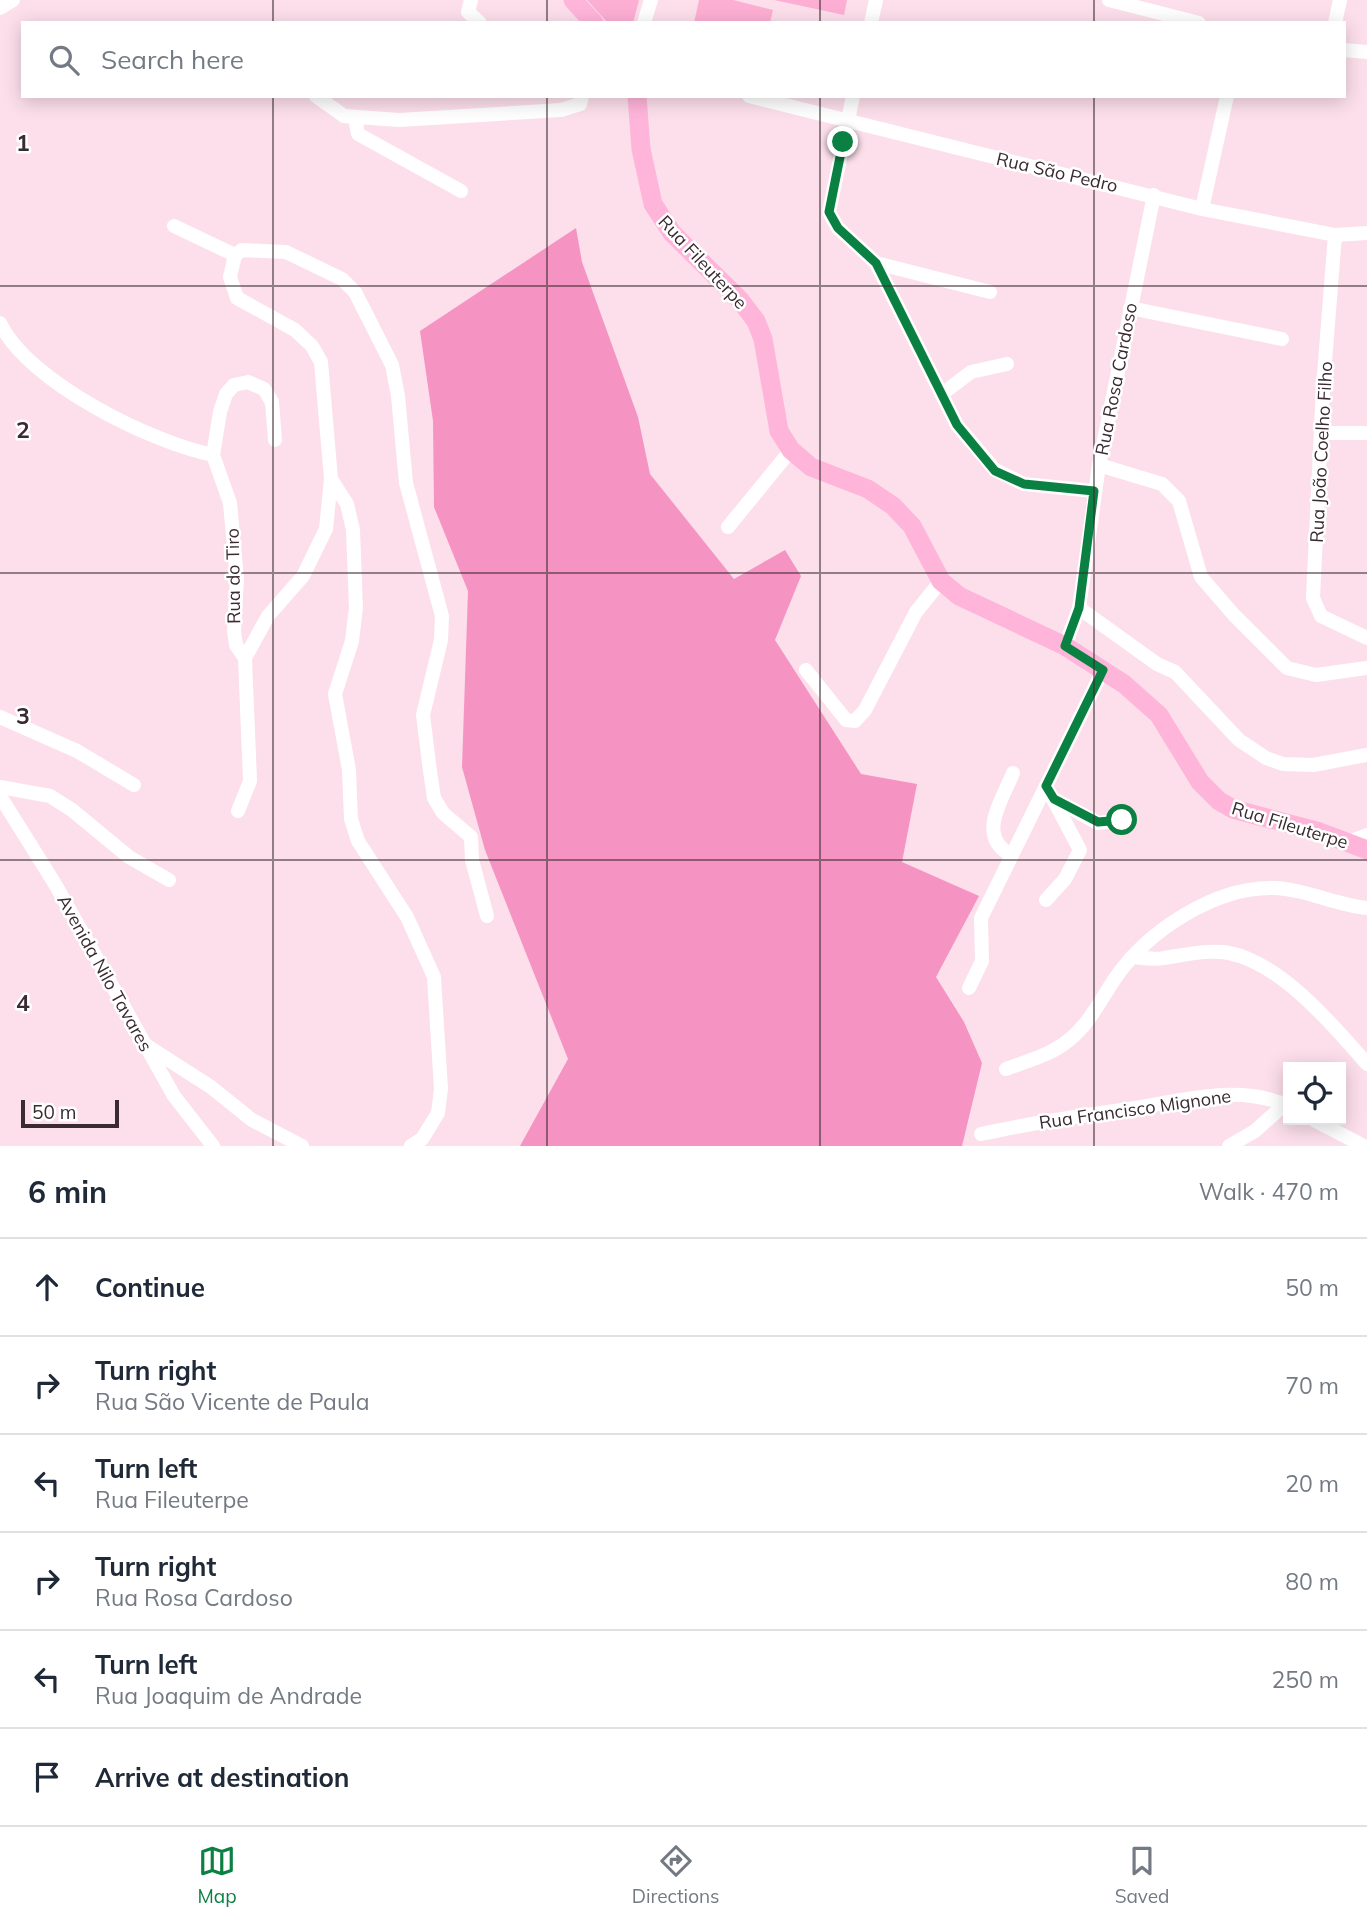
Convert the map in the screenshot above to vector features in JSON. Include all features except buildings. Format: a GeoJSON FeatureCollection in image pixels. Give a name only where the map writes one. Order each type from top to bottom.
{"type":"FeatureCollection","features":[{"type":"Feature","properties":{"kind":"main road"},"geometry":{"type":"LineString","coordinates":[[573,0],[592,21]]}},
{"type":"Feature","properties":{"kind":"main road","name":"Rua Fileuterpe"},"geometry":{"type":"LineString","coordinates":[[637,98],[641,149],[653,204],[672,233],[740,300],[756,321],[763,339],[779,431],[791,450],[811,467],[868,489],[892,506],[912,526],[941,581],[959,596],[1065,646],[1124,684],[1159,715],[1200,782],[1219,801],[1233,809],[1361,842]]}},
{"type":"Feature","properties":{"kind":"street"},"geometry":{"type":"LineString","coordinates":[[0,8],[13,0]]}},
{"type":"Feature","properties":{"kind":"street"},"geometry":{"type":"LineString","coordinates":[[471,0],[468,12],[478,21]]}},
{"type":"Feature","properties":{"kind":"street"},"geometry":{"type":"LineString","coordinates":[[645,21],[652,0]]}},
{"type":"Feature","properties":{"kind":"street"},"geometry":{"type":"LineString","coordinates":[[871,21],[876,0]]}},
{"type":"Feature","properties":{"kind":"street"},"geometry":{"type":"LineString","coordinates":[[1109,0],[1191,21]]}},
{"type":"Feature","properties":{"kind":"street"},"geometry":{"type":"LineString","coordinates":[[1335,21],[1340,0]]}},
{"type":"Feature","properties":{"kind":"street"},"geometry":{"type":"LineString","coordinates":[[1346,50],[1367,52]]}},
{"type":"Feature","properties":{"kind":"street"},"geometry":{"type":"LineString","coordinates":[[318,98],[329,108],[355,118],[434,120],[561,110],[580,104],[582,98]]}},
{"type":"Feature","properties":{"kind":"street","name":"Rua São Pedro"},"geometry":{"type":"LineString","coordinates":[[758,98],[1202,209],[1335,235],[1367,233]]}},
{"type":"Feature","properties":{"kind":"street"},"geometry":{"type":"LineString","coordinates":[[853,98],[829,212],[838,228],[876,263],[957,425],[1003,476],[1024,484],[1094,491]]}},
{"type":"Feature","properties":{"kind":"street"},"geometry":{"type":"LineString","coordinates":[[1202,209],[1227,98]]}},
{"type":"Feature","properties":{"kind":"street"},"geometry":{"type":"LineString","coordinates":[[355,118],[358,134],[461,191]]}},
{"type":"Feature","properties":{"kind":"street","name":"Rua Rosa Cardoso"},"geometry":{"type":"LineString","coordinates":[[1065,646],[1079,608],[1094,491],[1154,195]]}},
{"type":"Feature","properties":{"kind":"street"},"geometry":{"type":"LineString","coordinates":[[174,226],[235,255]]}},
{"type":"Feature","properties":{"kind":"street","name":"Rua João Coelho Filho"},"geometry":{"type":"LineString","coordinates":[[1335,235],[1313,598],[1321,615],[1367,638]]}},
{"type":"Feature","properties":{"kind":"street"},"geometry":{"type":"LineString","coordinates":[[245,658],[268,616],[303,576],[316,555],[326,529],[331,479],[321,362],[312,346],[295,330],[236,298],[230,277],[230,264],[242,250],[286,252],[342,279],[355,292],[392,365],[398,396],[406,483],[442,616],[441,640],[423,715],[432,785],[443,813],[471,837],[472,860],[487,916]]}},
{"type":"Feature","properties":{"kind":"street"},"geometry":{"type":"LineString","coordinates":[[876,263],[989,292]]}},
{"type":"Feature","properties":{"kind":"street"},"geometry":{"type":"LineString","coordinates":[[1130,308],[1282,339]]}},
{"type":"Feature","properties":{"kind":"street"},"geometry":{"type":"LineString","coordinates":[[2,331],[37,367],[78,396],[160,440],[214,455]]}},
{"type":"Feature","properties":{"kind":"street"},"geometry":{"type":"LineString","coordinates":[[942,394],[971,372],[1007,364]]}},
{"type":"Feature","properties":{"kind":"street","name":"Rua do Tiro"},"geometry":{"type":"LineString","coordinates":[[238,811],[250,781],[245,658],[236,645],[234,631],[237,579],[230,503],[214,455],[220,412],[226,394],[234,385],[248,382],[264,389],[272,402],[275,440]]}},
{"type":"Feature","properties":{"kind":"street"},"geometry":{"type":"LineString","coordinates":[[1322,433],[1367,433]]}},
{"type":"Feature","properties":{"kind":"street"},"geometry":{"type":"LineString","coordinates":[[728,527],[791,450]]}},
{"type":"Feature","properties":{"kind":"street"},"geometry":{"type":"LineString","coordinates":[[1099,465],[1161,484],[1179,501],[1201,577],[1234,615],[1287,668],[1316,675],[1367,668]]}},
{"type":"Feature","properties":{"kind":"street"},"geometry":{"type":"LineString","coordinates":[[331,479],[347,503],[352,530],[356,608],[352,641],[335,694],[349,770],[351,819],[358,841],[407,917],[434,978],[441,1089],[438,1113],[422,1139],[411,1146]]}},
{"type":"Feature","properties":{"kind":"street"},"geometry":{"type":"LineString","coordinates":[[806,670],[846,720],[856,721],[865,710],[916,611],[941,581]]}},
{"type":"Feature","properties":{"kind":"street"},"geometry":{"type":"LineString","coordinates":[[1079,608],[1157,664],[1175,672],[1239,740],[1266,758],[1283,764],[1313,765],[1367,755]]}},
{"type":"Feature","properties":{"kind":"street"},"geometry":{"type":"LineString","coordinates":[[969,988],[982,961],[981,918],[1011,855],[1050,792],[1103,670]]}},
{"type":"Feature","properties":{"kind":"street"},"geometry":{"type":"LineString","coordinates":[[0,716],[77,751],[134,785]]}},
{"type":"Feature","properties":{"kind":"street"},"geometry":{"type":"LineString","coordinates":[[1011,855],[994,840],[991,827],[1013,773]]}},
{"type":"Feature","properties":{"kind":"street"},"geometry":{"type":"LineString","coordinates":[[0,787],[50,796],[72,810],[130,857],[169,880]]}},
{"type":"Feature","properties":{"kind":"street"},"geometry":{"type":"LineString","coordinates":[[1050,792],[1098,822],[1122,820]]}},
{"type":"Feature","properties":{"kind":"street"},"geometry":{"type":"LineString","coordinates":[[1046,900],[1065,879],[1080,850],[1050,792]]}},
{"type":"Feature","properties":{"kind":"street","name":"Avenida Nilo Tavares"},"geometry":{"type":"LineString","coordinates":[[0,796],[55,884],[174,1096],[213,1146]]}},
{"type":"Feature","properties":{"kind":"street"},"geometry":{"type":"LineString","coordinates":[[1006,1069],[1067,1042],[1087,1023],[1132,957],[1167,924],[1201,906],[1246,891],[1272,888],[1295,890],[1349,906],[1367,908]]}},
{"type":"Feature","properties":{"kind":"street"},"geometry":{"type":"LineString","coordinates":[[1132,957],[1161,959],[1181,954],[1228,953],[1250,960],[1303,996],[1331,1022],[1367,1064]]}},
{"type":"Feature","properties":{"kind":"street"},"geometry":{"type":"LineString","coordinates":[[144,1044],[211,1087],[252,1120],[302,1146]]}},
{"type":"Feature","properties":{"kind":"street","name":"Rua Francisco Mignone"},"geometry":{"type":"LineString","coordinates":[[981,1134],[1035,1122],[1216,1096],[1262,1097],[1283,1104]]}},
{"type":"Feature","properties":{"kind":"street"},"geometry":{"type":"LineString","coordinates":[[1229,1146],[1255,1131],[1283,1108]]}},
{"type":"Feature","properties":{"kind":"street"},"geometry":{"type":"LineString","coordinates":[[1324,1125],[1364,1146]]}},
{"type":"Feature","properties":{"kind":"shaded area"},"geometry":{"type":"Polygon","coordinates":[[[587,0],[639,0],[634,21],[606,21],[587,0]]]}},
{"type":"Feature","properties":{"kind":"shaded area"},"geometry":{"type":"Polygon","coordinates":[[[699,0],[733,0],[773,10],[770,21],[694,21],[699,0]]]}},
{"type":"Feature","properties":{"kind":"shaded area"},"geometry":{"type":"Polygon","coordinates":[[[774,0],[847,0],[844,15],[774,0]]]}},
{"type":"Feature","properties":{"kind":"shaded area"},"geometry":{"type":"Polygon","coordinates":[[[576,228],[582,262],[638,417],[650,474],[734,579],[785,550],[801,576],[775,640],[861,774],[917,784],[902,862],[979,896],[936,977],[964,1022],[982,1063],[962,1146],[520,1146],[568,1059],[485,850],[462,767],[468,591],[434,507],[433,421],[420,331],[576,228]]]}},
{"type":"Feature","properties":{"kind":"route"},"geometry":{"type":"LineString","coordinates":[[843,142],[829,212],[838,228],[876,263],[957,425],[995,471],[1013,481],[1094,491],[1079,608],[1065,646],[1103,670],[1046,786],[1054,799],[1068,804],[1088,818],[1105,823],[1122,820]]}}]}
